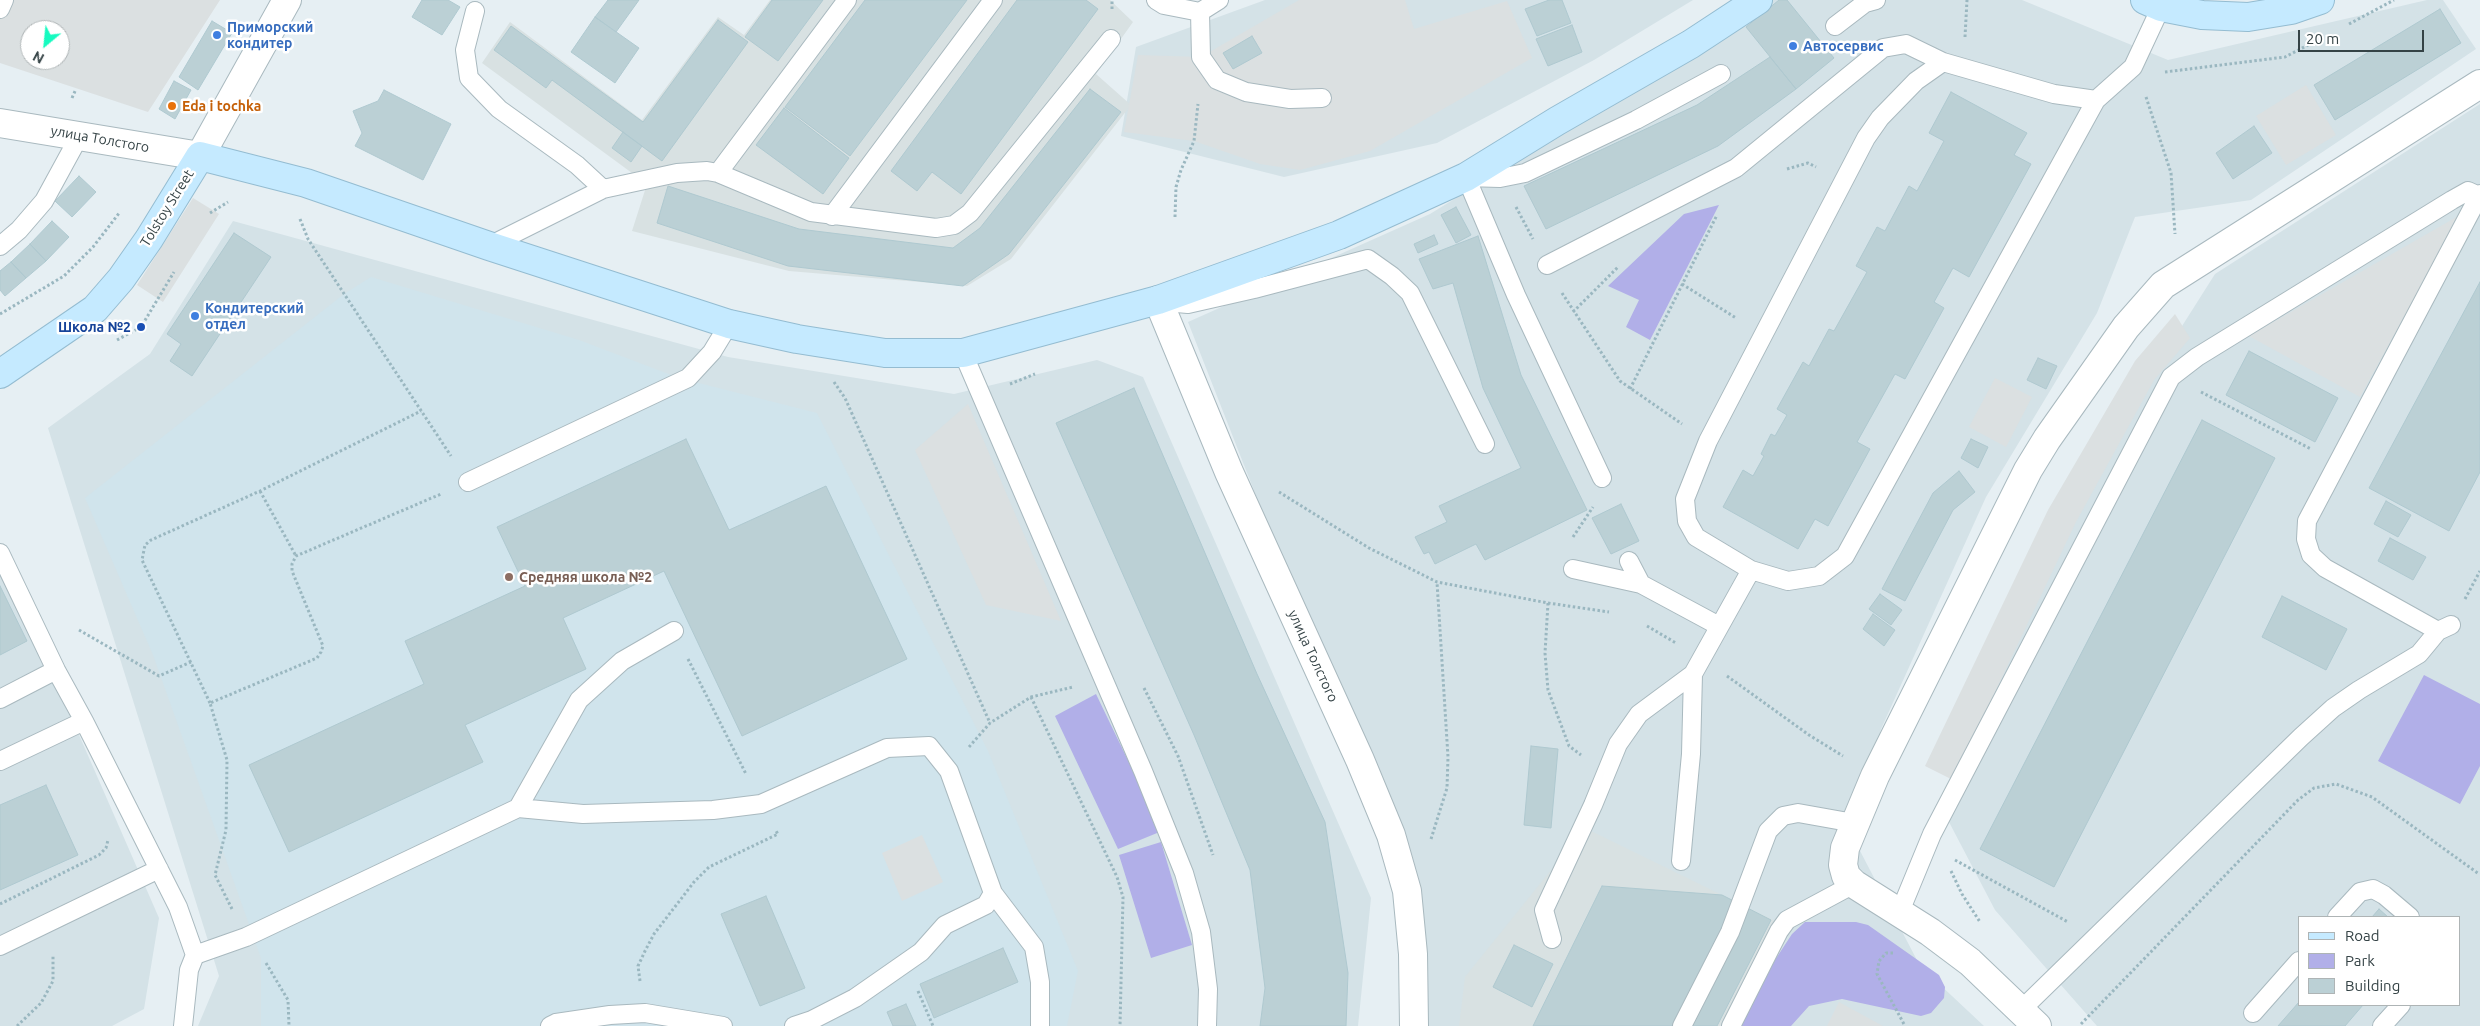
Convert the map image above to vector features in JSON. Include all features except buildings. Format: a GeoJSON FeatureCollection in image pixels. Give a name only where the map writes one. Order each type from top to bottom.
{"type":"FeatureCollection","features":[{"type":"Feature","properties":{"kind":"main road"},"geometry":{"type":"LineString","coordinates":[[200,156],[306,184],[729,324],[796,339],[886,353],[963,353],[1158,300],[1339,236],[1466,177],[1557,121],[1691,44],[1758,0]]}},
{"type":"Feature","properties":{"kind":"main road"},"geometry":{"type":"LineString","coordinates":[[2153,4],[2202,16],[2248,17],[2290,10],[2320,0]]}},
{"type":"Feature","properties":{"kind":"main road","name":"Tolstoy Street"},"geometry":{"type":"LineString","coordinates":[[4,368],[95,310],[121,279],[149,239],[200,156]]}},
{"type":"Feature","properties":{"kind":"street","name":"Tolstoy Street"},"geometry":{"type":"LineString","coordinates":[[200,156],[286,0]]}},
{"type":"Feature","properties":{"kind":"street"},"geometry":{"type":"LineString","coordinates":[[2029,1018],[1970,962],[1930,932],[1854,884],[1846,876],[1843,865],[1844,848],[1854,823],[2028,470],[2047,439],[2126,328],[2163,285],[2178,274],[2480,84]]}},
{"type":"Feature","properties":{"kind":"street","name":"улица Толстого"},"geometry":{"type":"LineString","coordinates":[[0,122],[200,156]]}},
{"type":"Feature","properties":{"kind":"street","name":"улица Толстого"},"geometry":{"type":"LineString","coordinates":[[1158,300],[1229,472],[1360,760],[1391,835],[1407,892],[1413,954],[1414,1026]]}},
{"type":"Feature","properties":{"kind":"lane"},"geometry":{"type":"LineString","coordinates":[[0,9],[4,0]]}},
{"type":"Feature","properties":{"kind":"lane"},"geometry":{"type":"LineString","coordinates":[[718,173],[847,0]]}},
{"type":"Feature","properties":{"kind":"lane"},"geometry":{"type":"LineString","coordinates":[[832,216],[992,0]]}},
{"type":"Feature","properties":{"kind":"lane"},"geometry":{"type":"LineString","coordinates":[[1156,0],[1164,5],[1200,12],[1219,0]]}},
{"type":"Feature","properties":{"kind":"lane"},"geometry":{"type":"LineString","coordinates":[[1836,26],[1864,3],[1876,0]]}},
{"type":"Feature","properties":{"kind":"lane"},"geometry":{"type":"LineString","coordinates":[[1943,62],[1916,81],[1880,118],[1866,138],[1708,441],[1685,499],[1687,521],[1696,537],[1751,570],[1788,581],[1819,576],[1845,556],[2096,100],[2133,67],[2153,4]]}},
{"type":"Feature","properties":{"kind":"lane"},"geometry":{"type":"LineString","coordinates":[[475,11],[465,50],[468,78],[499,109],[577,165],[603,189]]}},
{"type":"Feature","properties":{"kind":"lane"},"geometry":{"type":"LineString","coordinates":[[1200,12],[1201,57],[1217,80],[1246,92],[1290,99],[1322,98]]}},
{"type":"Feature","properties":{"kind":"lane"},"geometry":{"type":"LineString","coordinates":[[489,246],[603,189],[677,173],[707,171],[718,173],[811,212],[936,228],[954,225],[970,213],[1111,38]]}},
{"type":"Feature","properties":{"kind":"lane"},"geometry":{"type":"LineString","coordinates":[[1547,265],[1736,168],[1883,48],[1906,44],[1943,62],[2054,94],[2096,100]]}},
{"type":"Feature","properties":{"kind":"lane"},"geometry":{"type":"LineString","coordinates":[[1602,478],[1516,295],[1466,177],[1500,178],[1525,173],[1678,99],[1721,74]]}},
{"type":"Feature","properties":{"kind":"lane"},"geometry":{"type":"LineString","coordinates":[[0,246],[19,230],[44,201],[80,135]]}},
{"type":"Feature","properties":{"kind":"lane"},"geometry":{"type":"LineString","coordinates":[[1900,914],[1932,834],[2171,377],[2197,357],[2452,200],[2468,191],[2480,195],[2307,521],[2306,539],[2311,555],[2325,568],[2445,628],[2419,654],[2333,708],[2301,737],[2097,938],[2029,1018]]}},
{"type":"Feature","properties":{"kind":"lane"},"geometry":{"type":"LineString","coordinates":[[1158,300],[1171,304],[1188,304],[1368,260],[1392,276],[1410,293],[1485,444]]}},
{"type":"Feature","properties":{"kind":"lane"},"geometry":{"type":"LineString","coordinates":[[468,482],[688,378],[712,352],[729,324]]}},
{"type":"Feature","properties":{"kind":"lane"},"geometry":{"type":"LineString","coordinates":[[963,353],[1103,679],[1184,874],[1202,932],[1208,989],[1207,1026]]}},
{"type":"Feature","properties":{"kind":"lane"},"geometry":{"type":"LineString","coordinates":[[0,553],[56,670],[84,721],[178,907],[195,956],[189,970],[182,1026]]}},
{"type":"Feature","properties":{"kind":"lane"},"geometry":{"type":"LineString","coordinates":[[1629,561],[1640,584]]}},
{"type":"Feature","properties":{"kind":"lane"},"geometry":{"type":"LineString","coordinates":[[1573,569],[1640,584],[1719,626]]}},
{"type":"Feature","properties":{"kind":"lane"},"geometry":{"type":"LineString","coordinates":[[1682,861],[1692,754],[1694,674],[1751,570]]}},
{"type":"Feature","properties":{"kind":"lane"},"geometry":{"type":"LineString","coordinates":[[518,808],[579,700],[622,661],[674,631]]}},
{"type":"Feature","properties":{"kind":"lane"},"geometry":{"type":"LineString","coordinates":[[0,699],[56,670]]}},
{"type":"Feature","properties":{"kind":"lane"},"geometry":{"type":"LineString","coordinates":[[1552,939],[1544,910],[1618,744],[1639,714],[1694,674]]}},
{"type":"Feature","properties":{"kind":"lane"},"geometry":{"type":"LineString","coordinates":[[0,760],[84,721]]}},
{"type":"Feature","properties":{"kind":"lane"},"geometry":{"type":"LineString","coordinates":[[195,956],[246,937],[518,808],[583,814],[713,810],[761,804],[887,748],[929,746],[949,771],[993,893],[1034,946],[1040,982],[1040,1026]]}},
{"type":"Feature","properties":{"kind":"lane"},"geometry":{"type":"LineString","coordinates":[[1682,1026],[1730,932],[1768,831],[1783,816],[1798,813],[1854,823]]}},
{"type":"Feature","properties":{"kind":"lane"},"geometry":{"type":"LineString","coordinates":[[0,946],[159,869]]}},
{"type":"Feature","properties":{"kind":"lane"},"geometry":{"type":"LineString","coordinates":[[1731,1026],[1779,931],[1787,920],[1854,884]]}},
{"type":"Feature","properties":{"kind":"lane"},"geometry":{"type":"LineString","coordinates":[[2338,916],[2360,892],[2373,889],[2384,895],[2409,916]]}},
{"type":"Feature","properties":{"kind":"lane"},"geometry":{"type":"LineString","coordinates":[[794,1026],[812,1020],[855,998],[921,952],[945,925],[986,905],[993,893]]}},
{"type":"Feature","properties":{"kind":"lane"},"geometry":{"type":"LineString","coordinates":[[2253,1013],[2298,962]]}},
{"type":"Feature","properties":{"kind":"lane"},"geometry":{"type":"LineString","coordinates":[[2382,1026],[2400,1006]]}},
{"type":"Feature","properties":{"kind":"lane"},"geometry":{"type":"LineString","coordinates":[[550,1026],[610,1015],[645,1013],[722,1026]]}},
{"type":"Feature","properties":{"kind":"path"},"geometry":{"type":"LineString","coordinates":[[2144,91],[2171,173],[2178,274]]}},
{"type":"Feature","properties":{"kind":"path"},"geometry":{"type":"LineString","coordinates":[[1175,217],[1176,186],[1194,141]]}},
{"type":"Feature","properties":{"kind":"path"},"geometry":{"type":"LineString","coordinates":[[1785,170],[1808,163],[1844,181]]}},
{"type":"Feature","properties":{"kind":"path"},"geometry":{"type":"LineString","coordinates":[[1500,178],[1547,265]]}},
{"type":"Feature","properties":{"kind":"path"},"geometry":{"type":"LineString","coordinates":[[210,703],[317,658],[321,652],[323,646],[292,571],[292,564],[296,556],[468,482],[308,239],[296,208],[306,184]]}},
{"type":"Feature","properties":{"kind":"path"},"geometry":{"type":"LineString","coordinates":[[208,214],[233,199]]}},
{"type":"Feature","properties":{"kind":"path"},"geometry":{"type":"LineString","coordinates":[[1630,389],[1721,207]]}},
{"type":"Feature","properties":{"kind":"path"},"geometry":{"type":"LineString","coordinates":[[0,314],[64,276],[93,247],[122,210]]}},
{"type":"Feature","properties":{"kind":"path"},"geometry":{"type":"LineString","coordinates":[[116,341],[141,327],[174,270]]}},
{"type":"Feature","properties":{"kind":"path"},"geometry":{"type":"LineString","coordinates":[[1682,284],[1764,336]]}},
{"type":"Feature","properties":{"kind":"path"},"geometry":{"type":"LineString","coordinates":[[1573,312],[1611,369],[1630,389],[1708,441]]}},
{"type":"Feature","properties":{"kind":"path"},"geometry":{"type":"LineString","coordinates":[[979,390],[1002,387],[1038,372]]}},
{"type":"Feature","properties":{"kind":"path"},"geometry":{"type":"LineString","coordinates":[[841,379],[831,377],[845,398],[990,723]]}},
{"type":"Feature","properties":{"kind":"path"},"geometry":{"type":"LineString","coordinates":[[2171,377],[2338,463]]}},
{"type":"Feature","properties":{"kind":"path"},"geometry":{"type":"LineString","coordinates":[[289,1026],[288,1000],[264,960],[246,937],[215,875],[226,830],[227,760],[210,703],[142,560],[142,551],[150,540],[260,491],[421,411]]}},
{"type":"Feature","properties":{"kind":"path"},"geometry":{"type":"LineString","coordinates":[[1229,472],[1253,476],[1369,548],[1437,582],[1548,603],[1617,613]]}},
{"type":"Feature","properties":{"kind":"path"},"geometry":{"type":"LineString","coordinates":[[1573,569],[1568,564],[1566,554],[1573,538],[1605,489],[1602,478]]}},
{"type":"Feature","properties":{"kind":"path"},"geometry":{"type":"LineString","coordinates":[[260,491],[296,556]]}},
{"type":"Feature","properties":{"kind":"path"},"geometry":{"type":"LineString","coordinates":[[1407,892],[1430,842],[1447,788],[1448,757],[1437,582]]}},
{"type":"Feature","properties":{"kind":"path"},"geometry":{"type":"LineString","coordinates":[[1548,603],[1545,653],[1548,690],[1569,746],[1606,773]]}},
{"type":"Feature","properties":{"kind":"path"},"geometry":{"type":"LineString","coordinates":[[1644,624],[1702,658],[1809,735]]}},
{"type":"Feature","properties":{"kind":"path"},"geometry":{"type":"LineString","coordinates":[[79,630],[159,676],[191,662]]}},
{"type":"Feature","properties":{"kind":"path"},"geometry":{"type":"LineString","coordinates":[[674,631],[761,804]]}},
{"type":"Feature","properties":{"kind":"path"},"geometry":{"type":"LineString","coordinates":[[949,771],[990,723],[1032,698],[1103,679]]}},
{"type":"Feature","properties":{"kind":"path"},"geometry":{"type":"LineString","coordinates":[[1032,698],[1117,877],[1123,898],[1120,1026]]}},
{"type":"Feature","properties":{"kind":"path"},"geometry":{"type":"LineString","coordinates":[[2081,1024],[2298,800],[2314,788],[2336,784],[2372,797],[2480,874]]}},
{"type":"Feature","properties":{"kind":"path"},"geometry":{"type":"LineString","coordinates":[[645,1013],[638,966],[654,934],[708,867],[778,834]]}},
{"type":"Feature","properties":{"kind":"path"},"geometry":{"type":"LineString","coordinates":[[1932,834],[1948,856],[1952,874],[1982,925]]}},
{"type":"Feature","properties":{"kind":"path"},"geometry":{"type":"LineString","coordinates":[[0,904],[99,855],[106,848],[108,835]]}},
{"type":"Feature","properties":{"kind":"path"},"geometry":{"type":"LineString","coordinates":[[1948,856],[2097,938]]}},
{"type":"Feature","properties":{"kind":"path"},"geometry":{"type":"LineString","coordinates":[[17,1026],[41,1004],[52,981],[53,954],[41,926]]}},
{"type":"Feature","properties":{"kind":"path"},"geometry":{"type":"LineString","coordinates":[[1895,952],[1886,953],[1879,961],[1878,974],[1905,1026]]}},
{"type":"Feature","properties":{"kind":"shaded area"},"geometry":{"type":"Polygon","coordinates":[[[0,0],[220,0],[148,112],[21,70],[70,70],[70,20],[20,20],[20,70],[0,63],[0,0]]]}},
{"type":"Feature","properties":{"kind":"shaded area"},"geometry":{"type":"Polygon","coordinates":[[[770,0],[1110,0],[1133,22],[1096,74],[1131,105],[1011,259],[967,286],[789,271],[632,231],[647,184],[482,63],[510,22],[642,120],[718,17],[744,35],[770,0]]]}},
{"type":"Feature","properties":{"kind":"shaded area"},"geometry":{"type":"Polygon","coordinates":[[[1265,0],[1693,0],[1594,60],[1437,143],[1284,177],[1121,136],[1136,47],[1265,0]]]}},
{"type":"Feature","properties":{"kind":"shaded area"},"geometry":{"type":"Polygon","coordinates":[[[1299,0],[1405,0],[1414,29],[1507,1],[1532,58],[1370,151],[1300,170],[1260,164],[1194,141],[1124,132],[1138,55],[1201,57],[1299,0]]]}},
{"type":"Feature","properties":{"kind":"shaded area"},"geometry":{"type":"Polygon","coordinates":[[[1772,0],[2022,0],[2168,60],[2427,0],[2443,0],[2476,49],[2251,200],[2135,217],[2097,313],[1986,497],[1881,729],[1858,847],[1920,966],[1984,1026],[1415,1026],[1419,912],[1188,322],[1430,214],[1744,21],[1772,0]]]}},
{"type":"Feature","properties":{"kind":"shaded area"},"geometry":{"type":"Polygon","coordinates":[[[2306,85],[2336,135],[2286,165],[2256,116],[2306,85]]]}},
{"type":"Feature","properties":{"kind":"shaded area"},"geometry":{"type":"Polygon","coordinates":[[[2480,104],[2480,1026],[2097,1026],[1995,910],[1949,822],[2051,533],[2215,274],[2480,104]]]}},
{"type":"Feature","properties":{"kind":"shaded area"},"geometry":{"type":"Polygon","coordinates":[[[193,198],[219,214],[163,302],[137,285],[193,198]]]}},
{"type":"Feature","properties":{"kind":"shaded area"},"geometry":{"type":"Polygon","coordinates":[[[2460,215],[2360,397],[2249,336],[2460,215]]]}},
{"type":"Feature","properties":{"kind":"shaded area","name":"Средняя школа №2"},"geometry":{"type":"Polygon","coordinates":[[[233,221],[728,357],[954,394],[1097,360],[1143,377],[1371,898],[1358,1026],[198,1026],[219,976],[48,428],[150,354],[233,221]]]}},
{"type":"Feature","properties":{"kind":"shaded area","name":"Средняя школа №2"},"geometry":{"type":"Polygon","coordinates":[[[371,277],[579,340],[679,378],[817,413],[988,751],[1078,971],[1067,1026],[261,1026],[261,958],[153,655],[85,498],[344,294],[371,277]]]}},
{"type":"Feature","properties":{"kind":"shaded area"},"geometry":{"type":"Polygon","coordinates":[[[2175,314],[2190,338],[2154,380],[2076,522],[1953,780],[1925,766],[2048,510],[2135,361],[2175,314]]]}},
{"type":"Feature","properties":{"kind":"shaded area"},"geometry":{"type":"Polygon","coordinates":[[[1995,378],[2032,397],[2006,447],[1969,427],[1995,378]]]}},
{"type":"Feature","properties":{"kind":"shaded area"},"geometry":{"type":"Polygon","coordinates":[[[968,404],[1061,621],[986,605],[915,450],[968,404]]]}},
{"type":"Feature","properties":{"kind":"shaded area"},"geometry":{"type":"Polygon","coordinates":[[[0,554],[159,918],[144,1009],[112,1026],[0,1026],[0,554]]]}},
{"type":"Feature","properties":{"kind":"shaded area"},"geometry":{"type":"Polygon","coordinates":[[[1585,828],[1775,921],[1724,1026],[1459,1026],[1465,977],[1585,828]]]}},
{"type":"Feature","properties":{"kind":"shaded area"},"geometry":{"type":"Polygon","coordinates":[[[922,835],[943,882],[902,901],[882,853],[922,835]]]}},
{"type":"Feature","properties":{"kind":"shaded area"},"geometry":{"type":"Polygon","coordinates":[[[1839,1002],[1883,1026],[1827,1026],[1839,1002]]]}},
{"type":"Feature","properties":{"kind":"green space"},"geometry":{"type":"Polygon","coordinates":[[[1719,205],[1650,340],[1626,327],[1639,300],[1608,286],[1684,214],[1719,205]]]}},
{"type":"Feature","properties":{"kind":"green space"},"geometry":{"type":"Polygon","coordinates":[[[2424,675],[2480,704],[2480,766],[2460,804],[2378,761],[2424,675]]]}},
{"type":"Feature","properties":{"kind":"green space"},"geometry":{"type":"Polygon","coordinates":[[[1096,694],[1162,831],[1118,849],[1055,716],[1096,694]]]}},
{"type":"Feature","properties":{"kind":"green space"},"geometry":{"type":"Polygon","coordinates":[[[1161,842],[1192,945],[1151,958],[1119,855],[1161,842]]]}},
{"type":"Feature","properties":{"kind":"green space"},"geometry":{"type":"Polygon","coordinates":[[[1805,922],[1856,922],[1868,925],[1939,975],[1945,987],[1944,998],[1931,1013],[1921,1016],[1842,999],[1809,1006],[1791,1026],[1741,1026],[1775,960],[1792,934],[1805,922]]]}},
{"type":"Feature","properties":{"kind":"place","name":"Приморский кондитер"},"geometry":{"type":"Point","coordinates":[217,35]}},
{"type":"Feature","properties":{"kind":"place","name":"Автосервис"},"geometry":{"type":"Point","coordinates":[1793,46]}},
{"type":"Feature","properties":{"kind":"place","name":"Eda i tochka"},"geometry":{"type":"Point","coordinates":[172,106]}},
{"type":"Feature","properties":{"kind":"place","name":"Кондитерский отдел"},"geometry":{"type":"Point","coordinates":[195,316]}},
{"type":"Feature","properties":{"kind":"place","name":"Школа №2"},"geometry":{"type":"Point","coordinates":[141,327]}},
{"type":"Feature","properties":{"kind":"place","name":"Средняя школа №2"},"geometry":{"type":"Point","coordinates":[509,577]}}]}
